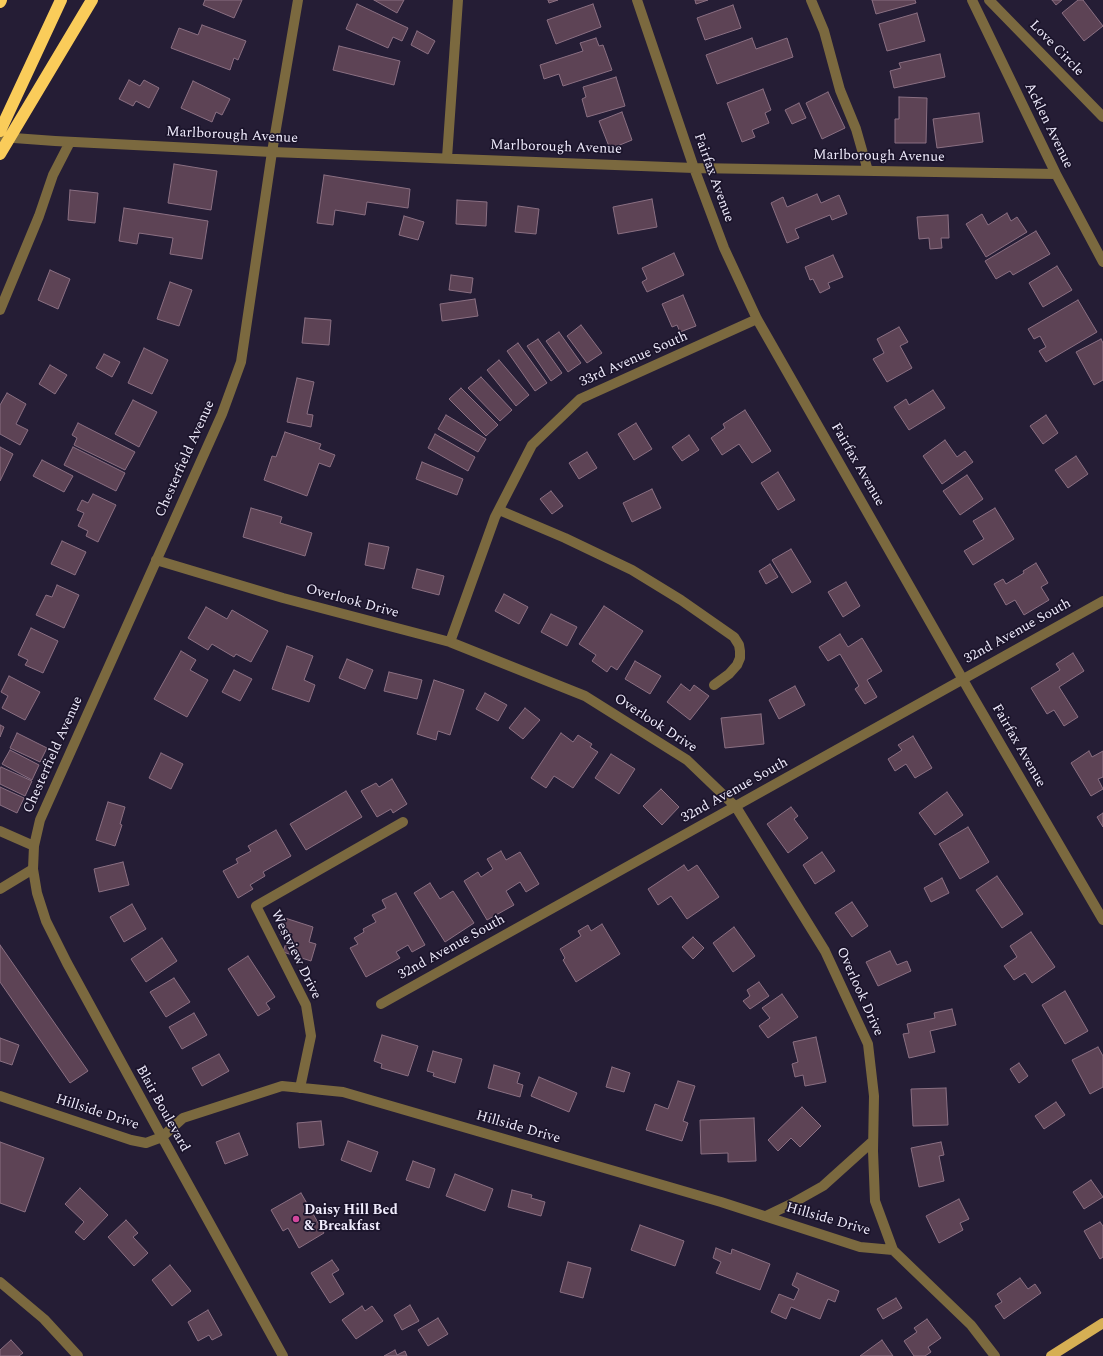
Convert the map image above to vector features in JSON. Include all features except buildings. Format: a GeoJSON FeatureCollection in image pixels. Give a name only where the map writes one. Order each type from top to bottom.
{"type":"FeatureCollection","features":[{"type":"Feature","properties":{"kind":"highway"},"geometry":{"type":"LineString","coordinates":[[0,131],[61,0]]}},
{"type":"Feature","properties":{"kind":"highway"},"geometry":{"type":"LineString","coordinates":[[0,154],[92,0]]}},
{"type":"Feature","properties":{"kind":"main road"},"geometry":{"type":"LineString","coordinates":[[1051,1356],[1103,1323]]}},
{"type":"Feature","properties":{"kind":"street","name":"Chesterfield Avenue"},"geometry":{"type":"LineString","coordinates":[[33,869],[34,846],[40,820],[222,414],[241,362],[272,152],[298,0]]}},
{"type":"Feature","properties":{"kind":"street"},"geometry":{"type":"LineString","coordinates":[[447,158],[458,0]]}},
{"type":"Feature","properties":{"kind":"street","name":"Fairfax Avenue"},"geometry":{"type":"LineString","coordinates":[[637,0],[694,168],[724,248],[757,320],[1103,920]]}},
{"type":"Feature","properties":{"kind":"street"},"geometry":{"type":"LineString","coordinates":[[811,0],[824,31],[840,90],[856,129],[868,171]]}},
{"type":"Feature","properties":{"kind":"street","name":"Acklen Avenue"},"geometry":{"type":"LineString","coordinates":[[972,0],[1056,174],[1103,262]]}},
{"type":"Feature","properties":{"kind":"street","name":"Love Circle"},"geometry":{"type":"LineString","coordinates":[[989,0],[1103,117]]}},
{"type":"Feature","properties":{"kind":"street","name":"Marlborough Avenue"},"geometry":{"type":"LineString","coordinates":[[0,137],[272,152],[694,168],[1056,174]]}},
{"type":"Feature","properties":{"kind":"street"},"geometry":{"type":"LineString","coordinates":[[0,310],[39,216],[53,175],[70,142]]}},
{"type":"Feature","properties":{"kind":"street","name":"33rd Avenue South"},"geometry":{"type":"LineString","coordinates":[[450,642],[499,510],[532,445],[580,399],[757,320]]}},
{"type":"Feature","properties":{"kind":"street"},"geometry":{"type":"LineString","coordinates":[[499,510],[565,538],[632,570],[681,600],[734,637],[739,645],[740,658],[730,674],[714,685]]}},
{"type":"Feature","properties":{"kind":"street","name":"Overlook Drive"},"geometry":{"type":"LineString","coordinates":[[156,560],[283,598],[450,642],[585,696],[688,760],[736,807],[825,951],[868,1044],[874,1096],[873,1141],[875,1201],[893,1250]]}},
{"type":"Feature","properties":{"kind":"street","name":"32nd Avenue South"},"geometry":{"type":"LineString","coordinates":[[381,1004],[1103,601]]}},
{"type":"Feature","properties":{"kind":"street","name":"Westview Drive"},"geometry":{"type":"LineString","coordinates":[[300,1088],[311,1036],[306,1004],[256,906],[403,822]]}},
{"type":"Feature","properties":{"kind":"street"},"geometry":{"type":"LineString","coordinates":[[0,832],[34,846]]}},
{"type":"Feature","properties":{"kind":"street"},"geometry":{"type":"LineString","coordinates":[[0,889],[33,869]]}},
{"type":"Feature","properties":{"kind":"street","name":"Blair Boulevard"},"geometry":{"type":"LineString","coordinates":[[33,869],[37,893],[46,921],[67,963],[283,1356]]}},
{"type":"Feature","properties":{"kind":"street","name":"Hillside Drive"},"geometry":{"type":"LineString","coordinates":[[0,1096],[130,1140],[146,1143],[162,1137],[183,1118],[282,1086],[343,1092],[721,1202],[860,1247],[893,1250]]}},
{"type":"Feature","properties":{"kind":"street"},"geometry":{"type":"LineString","coordinates":[[766,1216],[823,1186],[873,1141]]}},
{"type":"Feature","properties":{"kind":"street"},"geometry":{"type":"LineString","coordinates":[[893,1250],[971,1325],[995,1356]]}},
{"type":"Feature","properties":{"kind":"street"},"geometry":{"type":"LineString","coordinates":[[0,1282],[44,1319],[78,1356]]}},
{"type":"Feature","properties":{"kind":"place","name":"Daisy Hill Bed & Breakfast"},"geometry":{"type":"Point","coordinates":[296,1219]}}]}
